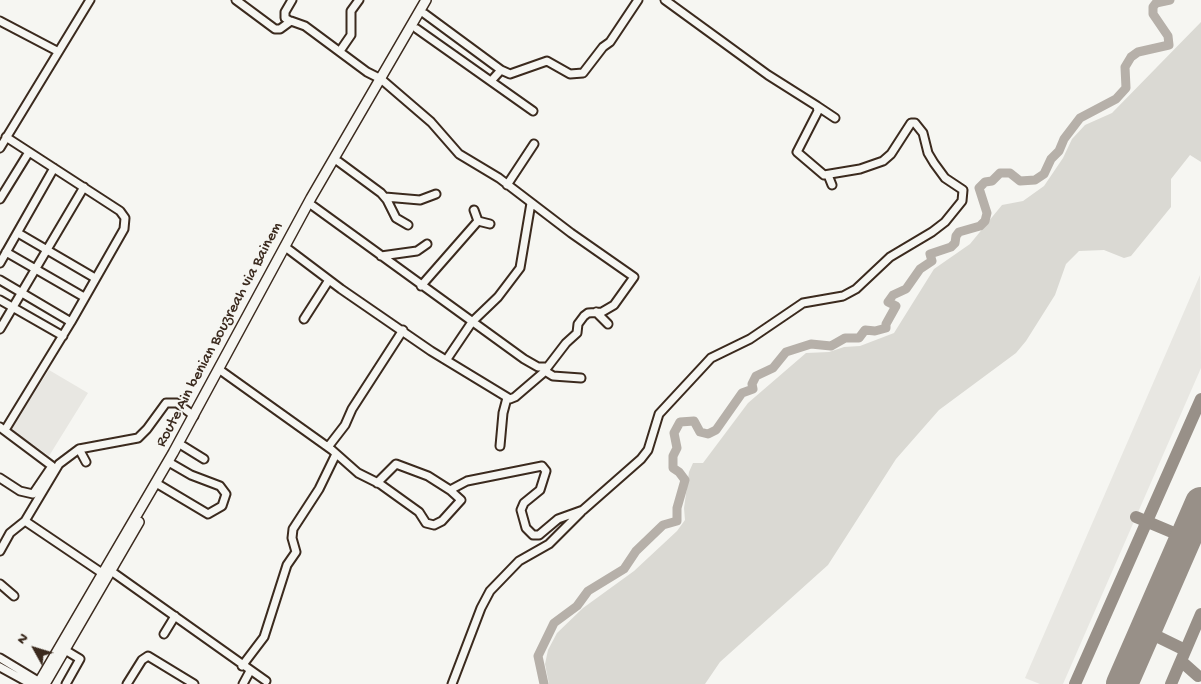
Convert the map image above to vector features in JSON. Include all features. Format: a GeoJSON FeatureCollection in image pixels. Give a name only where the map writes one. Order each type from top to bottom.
{"type":"FeatureCollection","features":[{"type":"Feature","properties":{"kind":"main road","name":"Route Ain benian Bouzreah via Bainem"},"geometry":{"type":"LineString","coordinates":[[39,683],[158,484],[194,416],[222,371],[288,249],[339,162],[426,0]]}},
{"type":"Feature","properties":{"kind":"main road","name":"Route Ain benian Bouzreah via Bainem"},"geometry":{"type":"LineString","coordinates":[[158,484],[183,446],[311,198],[417,29],[433,0]]}},
{"type":"Feature","properties":{"kind":"main road","name":"Route Ain benian Bouzreah via Bainem"},"geometry":{"type":"LineString","coordinates":[[39,683],[65,650],[106,572]]}},
{"type":"Feature","properties":{"kind":"street"},"geometry":{"type":"LineString","coordinates":[[0,148],[57,51],[90,0]]}},
{"type":"Feature","properties":{"kind":"street"},"geometry":{"type":"LineString","coordinates":[[236,0],[275,29],[280,30],[290,21]]}},
{"type":"Feature","properties":{"kind":"street"},"geometry":{"type":"LineString","coordinates":[[288,249],[329,280],[508,398],[515,397],[546,369],[577,333],[578,324],[584,316],[588,313],[602,312],[614,305],[634,277],[507,185],[459,154],[431,122],[383,81],[305,26],[285,18],[285,12],[292,0]]}},
{"type":"Feature","properties":{"kind":"street"},"geometry":{"type":"LineString","coordinates":[[340,51],[351,35],[351,11],[359,0]]}},
{"type":"Feature","properties":{"kind":"street"},"geometry":{"type":"LineString","coordinates":[[425,14],[501,70],[510,74],[549,61],[570,74],[583,73],[610,42],[638,0]]}},
{"type":"Feature","properties":{"kind":"street"},"geometry":{"type":"LineString","coordinates":[[665,0],[761,70],[835,118]]}},
{"type":"Feature","properties":{"kind":"street"},"geometry":{"type":"LineString","coordinates":[[0,21],[57,51]]}},
{"type":"Feature","properties":{"kind":"street"},"geometry":{"type":"LineString","coordinates":[[417,29],[533,111]]}},
{"type":"Feature","properties":{"kind":"street"},"geometry":{"type":"LineString","coordinates":[[490,81],[501,70]]}},
{"type":"Feature","properties":{"kind":"street"},"geometry":{"type":"LineString","coordinates":[[817,106],[818,111],[797,152],[828,175],[832,185]]}},
{"type":"Feature","properties":{"kind":"street"},"geometry":{"type":"LineString","coordinates":[[452,684],[481,608],[490,591],[506,573],[524,558],[549,544],[583,510],[644,456],[659,414],[711,358],[750,339],[803,303],[843,296],[856,289],[890,257],[945,222],[957,209],[964,194],[962,188],[945,178],[934,163],[923,133],[915,123],[911,123],[891,154],[883,161],[860,169],[828,175]]}},
{"type":"Feature","properties":{"kind":"street"},"geometry":{"type":"LineString","coordinates":[[6,137],[120,211],[125,218],[124,229],[84,296],[63,336],[2,429],[55,465]]}},
{"type":"Feature","properties":{"kind":"street"},"geometry":{"type":"LineString","coordinates":[[507,185],[534,144]]}},
{"type":"Feature","properties":{"kind":"street"},"geometry":{"type":"LineString","coordinates":[[0,199],[28,152]]}},
{"type":"Feature","properties":{"kind":"street"},"geometry":{"type":"LineString","coordinates":[[339,162],[385,198],[396,218],[408,225]]}},
{"type":"Feature","properties":{"kind":"street"},"geometry":{"type":"LineString","coordinates":[[0,262],[54,168]]}},
{"type":"Feature","properties":{"kind":"street"},"geometry":{"type":"LineString","coordinates":[[0,329],[84,187]]}},
{"type":"Feature","properties":{"kind":"street"},"geometry":{"type":"LineString","coordinates":[[385,198],[420,200],[436,194]]}},
{"type":"Feature","properties":{"kind":"street"},"geometry":{"type":"LineString","coordinates":[[447,359],[472,322],[498,297],[520,268],[531,203]]}},
{"type":"Feature","properties":{"kind":"street"},"geometry":{"type":"LineString","coordinates":[[313,206],[421,286],[533,364],[546,369],[553,376],[581,378]]}},
{"type":"Feature","properties":{"kind":"street"},"geometry":{"type":"LineString","coordinates":[[474,210],[478,221]]}},
{"type":"Feature","properties":{"kind":"street"},"geometry":{"type":"LineString","coordinates":[[421,286],[478,221]]}},
{"type":"Feature","properties":{"kind":"street"},"geometry":{"type":"LineString","coordinates":[[478,221],[490,224]]}},
{"type":"Feature","properties":{"kind":"street"},"geometry":{"type":"LineString","coordinates":[[18,233],[95,278]]}},
{"type":"Feature","properties":{"kind":"street"},"geometry":{"type":"LineString","coordinates":[[381,256],[393,256],[418,251],[427,244]]}},
{"type":"Feature","properties":{"kind":"street"},"geometry":{"type":"LineString","coordinates":[[6,252],[84,296]]}},
{"type":"Feature","properties":{"kind":"street"},"geometry":{"type":"LineString","coordinates":[[0,280],[71,322]]}},
{"type":"Feature","properties":{"kind":"street"},"geometry":{"type":"LineString","coordinates":[[304,319],[329,280]]}},
{"type":"Feature","properties":{"kind":"street"},"geometry":{"type":"LineString","coordinates":[[0,300],[63,336]]}},
{"type":"Feature","properties":{"kind":"street"},"geometry":{"type":"LineString","coordinates":[[596,312],[608,324]]}},
{"type":"Feature","properties":{"kind":"street"},"geometry":{"type":"LineString","coordinates":[[328,447],[345,425],[352,409],[403,330]]}},
{"type":"Feature","properties":{"kind":"street"},"geometry":{"type":"LineString","coordinates":[[222,371],[328,447],[358,473],[377,483],[419,512],[426,523],[434,525],[442,521],[461,500],[450,490],[428,476],[399,464],[392,465],[377,483]]}},
{"type":"Feature","properties":{"kind":"street"},"geometry":{"type":"LineString","coordinates":[[500,446],[503,413],[508,398]]}},
{"type":"Feature","properties":{"kind":"street"},"geometry":{"type":"LineString","coordinates":[[0,478],[25,493],[33,494],[55,465],[79,449],[138,438],[167,402],[181,405],[194,416]]}},
{"type":"Feature","properties":{"kind":"street"},"geometry":{"type":"LineString","coordinates":[[183,446],[204,459]]}},
{"type":"Feature","properties":{"kind":"street"},"geometry":{"type":"LineString","coordinates":[[79,449],[86,462]]}},
{"type":"Feature","properties":{"kind":"street"},"geometry":{"type":"LineString","coordinates":[[242,666],[264,637],[287,565],[296,552],[292,538],[293,529],[316,494],[336,454]]}},
{"type":"Feature","properties":{"kind":"street"},"geometry":{"type":"LineString","coordinates":[[158,484],[208,514],[216,511],[224,503],[226,494],[220,486],[191,475],[172,464]]}},
{"type":"Feature","properties":{"kind":"street"},"geometry":{"type":"LineString","coordinates":[[0,551],[10,533],[25,521],[55,465]]}},
{"type":"Feature","properties":{"kind":"street"},"geometry":{"type":"LineString","coordinates":[[450,490],[467,481],[542,466],[546,471],[540,490],[524,503],[521,510],[523,521],[530,533],[539,535],[554,521],[583,510]]}},
{"type":"Feature","properties":{"kind":"street"},"geometry":{"type":"LineString","coordinates":[[25,521],[175,616],[242,666],[266,681]]}},
{"type":"Feature","properties":{"kind":"street"},"geometry":{"type":"LineString","coordinates":[[0,584],[14,596]]}},
{"type":"Feature","properties":{"kind":"street"},"geometry":{"type":"LineString","coordinates":[[164,634],[175,616]]}},
{"type":"Feature","properties":{"kind":"street"},"geometry":{"type":"LineString","coordinates":[[65,650],[80,659],[66,684]]}},
{"type":"Feature","properties":{"kind":"street"},"geometry":{"type":"LineString","coordinates":[[127,684],[142,660],[148,656],[194,684]]}},
{"type":"Feature","properties":{"kind":"street"},"geometry":{"type":"LineString","coordinates":[[0,658],[39,683]]}},
{"type":"Feature","properties":{"kind":"street"},"geometry":{"type":"LineString","coordinates":[[0,666],[39,683]]}},
{"type":"Feature","properties":{"kind":"street"},"geometry":{"type":"LineString","coordinates":[[243,684],[250,671]]}},
{"type":"Feature","properties":{"kind":"shaded area"},"geometry":{"type":"Polygon","coordinates":[[[1201,22],[1201,162],[1190,155],[1171,179],[1171,207],[1131,256],[1124,258],[1104,250],[1079,251],[1066,264],[1055,295],[1026,341],[1016,353],[939,410],[896,459],[828,565],[720,662],[705,684],[549,684],[545,664],[548,650],[557,633],[583,608],[634,571],[677,531],[685,520],[684,508],[689,472],[693,463],[703,463],[748,403],[806,353],[829,352],[844,347],[860,346],[894,333],[934,269],[970,244],[1002,205],[1023,201],[1044,186],[1063,158],[1072,139],[1085,125],[1112,113],[1201,22]]]}},
{"type":"Feature","properties":{"kind":"shaded area"},"geometry":{"type":"Polygon","coordinates":[[[1200,275],[1201,368],[1063,684],[1040,684],[1025,678],[1200,275]]]}},
{"type":"Feature","properties":{"kind":"shaded area"},"geometry":{"type":"Polygon","coordinates":[[[49,370],[88,393],[49,456],[11,429],[49,370]]]}},
{"type":"Feature","properties":{"kind":"waterway"},"geometry":{"type":"LineString","coordinates":[[544,684],[538,656],[554,623],[577,606],[588,591],[624,569],[636,551],[663,525],[677,521],[677,508],[685,480],[673,468],[673,456],[677,448],[674,433],[680,422],[694,421],[700,432],[708,434],[716,430],[742,393],[753,389],[752,384],[756,376],[773,368],[786,352],[811,344],[831,346],[845,338],[859,338],[865,330],[875,331],[886,328],[886,324],[896,306],[888,302],[893,295],[906,289],[920,269],[932,261],[930,254],[951,247],[955,243],[959,232],[980,226],[985,221],[987,213],[979,188],[985,182],[992,181],[1000,173],[1010,173],[1020,181],[1035,180],[1044,174],[1051,159],[1059,151],[1064,139],[1080,118],[1116,99],[1126,88],[1125,67],[1131,57],[1138,52],[1169,45],[1168,36],[1153,14],[1153,7],[1156,3],[1170,0]]}},
{"type":"Feature","properties":{"kind":"taxiway"},"geometry":{"type":"LineString","coordinates":[[1075,684],[1201,399]]}},
{"type":"Feature","properties":{"kind":"taxiway"},"geometry":{"type":"LineString","coordinates":[[1136,517],[1186,538]]}},
{"type":"Feature","properties":{"kind":"taxiway"},"geometry":{"type":"LineString","coordinates":[[1171,684],[1201,614]]}},
{"type":"Feature","properties":{"kind":"taxiway"},"geometry":{"type":"LineString","coordinates":[[1146,631],[1185,650]]}},
{"type":"Feature","properties":{"kind":"taxiway"},"geometry":{"type":"LineString","coordinates":[[1181,661],[1198,676]]}},
{"type":"Feature","properties":{"kind":"runway"},"geometry":{"type":"LineString","coordinates":[[1122,684],[1201,503]]}}]}
